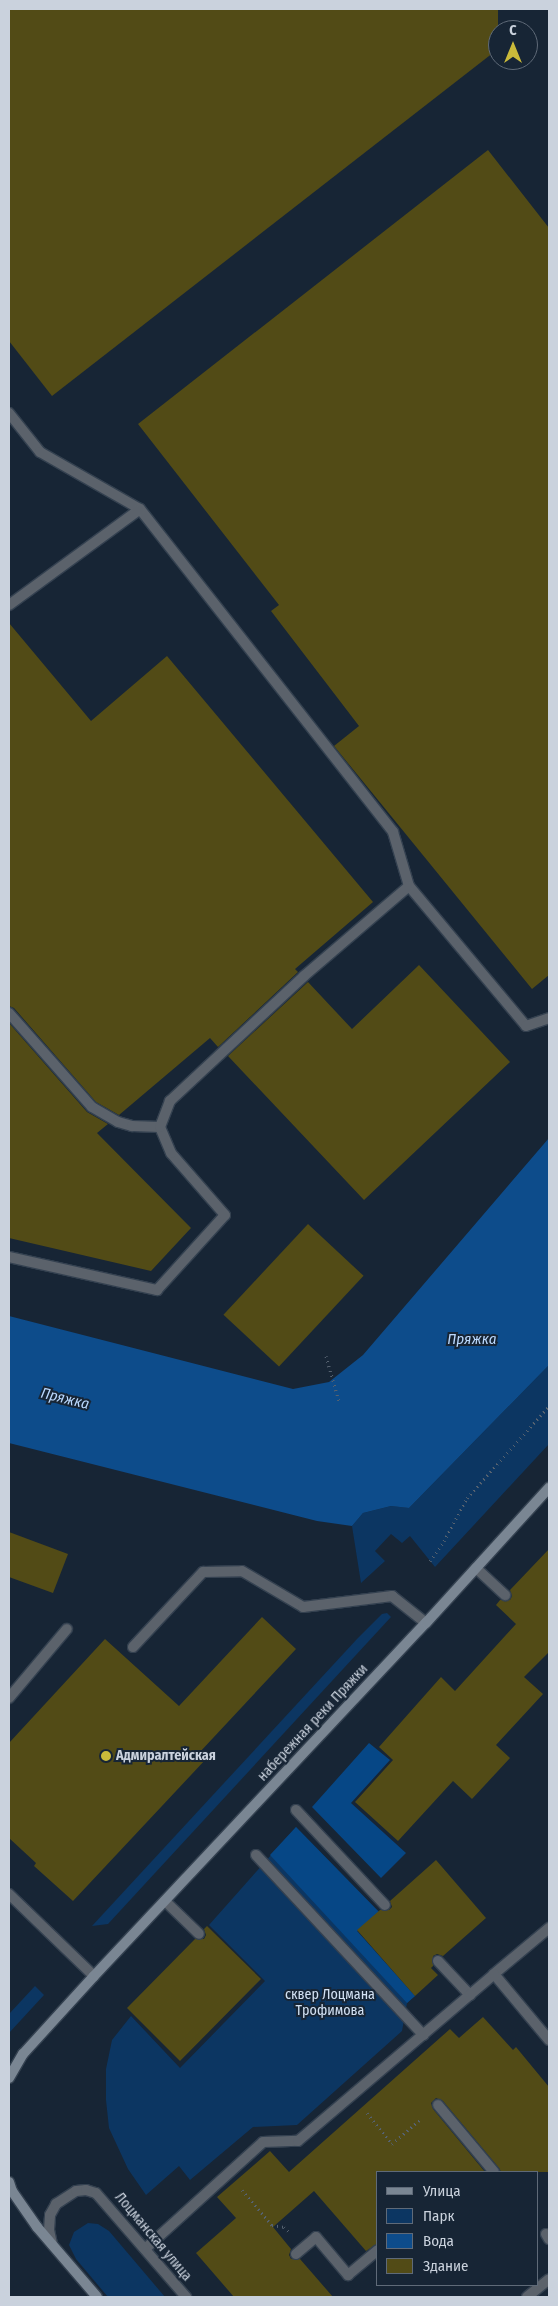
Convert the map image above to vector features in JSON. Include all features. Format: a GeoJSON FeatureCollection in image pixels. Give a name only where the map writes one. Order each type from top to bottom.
{"type":"FeatureCollection","features":[{"type":"Feature","properties":{"kind":"main road","name":"набережная реки Пряжки"},"geometry":{"type":"LineString","coordinates":[[94,1976],[426,1623],[549,1488]]}},
{"type":"Feature","properties":{"kind":"main road"},"geometry":{"type":"LineString","coordinates":[[9,2078],[23,2054],[94,1976]]}},
{"type":"Feature","properties":{"kind":"main road"},"geometry":{"type":"LineString","coordinates":[[9,2182],[32,2219],[98,2297]]}},
{"type":"Feature","properties":{"kind":"street"},"geometry":{"type":"LineString","coordinates":[[9,413],[40,452],[140,509],[393,832],[409,886],[526,1026],[549,1018]]}},
{"type":"Feature","properties":{"kind":"street"},"geometry":{"type":"LineString","coordinates":[[9,605],[140,509]]}},
{"type":"Feature","properties":{"kind":"street"},"geometry":{"type":"LineString","coordinates":[[9,1257],[158,1290],[225,1215],[172,1154],[160,1127],[170,1101],[304,976],[409,886]]}},
{"type":"Feature","properties":{"kind":"street"},"geometry":{"type":"LineString","coordinates":[[9,1013],[92,1107],[118,1122],[132,1126],[160,1127]]}},
{"type":"Feature","properties":{"kind":"street"},"geometry":{"type":"LineString","coordinates":[[476,1568],[505,1595]]}},
{"type":"Feature","properties":{"kind":"street"},"geometry":{"type":"LineString","coordinates":[[133,1647],[203,1572],[242,1571],[303,1607],[392,1596],[426,1623]]}},
{"type":"Feature","properties":{"kind":"street"},"geometry":{"type":"LineString","coordinates":[[9,1698],[67,1629]]}},
{"type":"Feature","properties":{"kind":"street"},"geometry":{"type":"LineString","coordinates":[[296,1810],[386,1905]]}},
{"type":"Feature","properties":{"kind":"street"},"geometry":{"type":"LineString","coordinates":[[256,1855],[423,2035]]}},
{"type":"Feature","properties":{"kind":"street"},"geometry":{"type":"LineString","coordinates":[[9,1894],[94,1976]]}},
{"type":"Feature","properties":{"kind":"street"},"geometry":{"type":"LineString","coordinates":[[165,1901],[199,1934]]}},
{"type":"Feature","properties":{"kind":"street"},"geometry":{"type":"LineString","coordinates":[[145,2249],[229,2175],[263,2142],[298,2141],[549,1928]]}},
{"type":"Feature","properties":{"kind":"street"},"geometry":{"type":"LineString","coordinates":[[438,1961],[470,1995]]}},
{"type":"Feature","properties":{"kind":"street"},"geometry":{"type":"LineString","coordinates":[[494,1974],[549,2040]]}},
{"type":"Feature","properties":{"kind":"street"},"geometry":{"type":"LineString","coordinates":[[438,2105],[493,2171]]}},
{"type":"Feature","properties":{"kind":"street","name":"Лоцманская улица"},"geometry":{"type":"LineString","coordinates":[[52,2244],[49,2230],[50,2215],[56,2204],[76,2191],[86,2190],[96,2193],[105,2201],[186,2297]]}},
{"type":"Feature","properties":{"kind":"street"},"geometry":{"type":"LineString","coordinates":[[300,2251],[316,2237],[348,2275],[376,2252]]}},
{"type":"Feature","properties":{"kind":"street"},"geometry":{"type":"LineString","coordinates":[[527,2297],[549,2279]]}},
{"type":"Feature","properties":{"kind":"path"},"geometry":{"type":"LineString","coordinates":[[326,1356],[339,1401]]}},
{"type":"Feature","properties":{"kind":"path"},"geometry":{"type":"LineString","coordinates":[[430,1561],[467,1498],[549,1406]]}},
{"type":"Feature","properties":{"kind":"path"},"geometry":{"type":"LineString","coordinates":[[352,2096],[392,2144],[438,2105]]}},
{"type":"Feature","properties":{"kind":"path"},"geometry":{"type":"LineString","coordinates":[[229,2175],[272,2225],[284,2227],[300,2251]]}},
{"type":"Feature","properties":{"kind":"green space"},"geometry":{"type":"Polygon","coordinates":[[[549,1365],[549,1444],[435,1567],[410,1536],[402,1543],[391,1534],[375,1551],[385,1561],[361,1583],[352,1526],[363,1513],[391,1506],[409,1508],[549,1365]]]}},
{"type":"Feature","properties":{"kind":"green space"},"geometry":{"type":"Polygon","coordinates":[[[387,1613],[391,1617],[108,1924],[92,1926],[357,1639],[382,1614],[387,1613]]]}},
{"type":"Feature","properties":{"kind":"green space","name":"сквер Лоцмана Трофимова"},"geometry":{"type":"Polygon","coordinates":[[[296,1827],[379,1912],[357,1931],[415,1996],[407,2003],[402,2031],[297,2125],[253,2127],[190,2180],[179,2166],[146,2195],[128,2169],[109,2128],[106,2100],[106,2069],[112,2040],[131,2016],[180,2068],[265,1981],[209,1925],[296,1827]]]}},
{"type":"Feature","properties":{"kind":"green space"},"geometry":{"type":"Polygon","coordinates":[[[35,1986],[44,1995],[9,2033],[9,2014],[35,1986]]]}},
{"type":"Feature","properties":{"kind":"green space"},"geometry":{"type":"Polygon","coordinates":[[[88,2223],[98,2224],[109,2231],[165,2297],[108,2297],[76,2259],[69,2245],[74,2232],[88,2223]]]}},
{"type":"Feature","properties":{"kind":"shaded area"},"geometry":{"type":"Polygon","coordinates":[[[369,1743],[390,1760],[351,1803],[406,1853],[381,1878],[312,1807],[369,1743]]]}},
{"type":"Feature","properties":{"kind":"shaded area"},"geometry":{"type":"Polygon","coordinates":[[[296,1827],[379,1912],[357,1931],[415,1996],[407,2003],[270,1855],[296,1827]]]}},
{"type":"Feature","properties":{"kind":"water","name":"Пряжка"},"geometry":{"type":"Polygon","coordinates":[[[549,1138],[549,1365],[409,1508],[391,1506],[363,1513],[352,1526],[317,1521],[9,1443],[9,1316],[293,1389],[329,1382],[363,1355],[549,1138]]]}},
{"type":"Feature","properties":{"kind":"building"},"geometry":{"type":"Polygon","coordinates":[[[9,9],[498,9],[498,20],[488,20],[488,57],[52,396],[9,341],[9,9]]]}},
{"type":"Feature","properties":{"kind":"building"},"geometry":{"type":"Polygon","coordinates":[[[488,150],[549,228],[549,975],[532,989],[334,746],[359,726],[271,611],[279,605],[138,424],[488,150]]]}},
{"type":"Feature","properties":{"kind":"building"},"geometry":{"type":"Polygon","coordinates":[[[9,623],[91,721],[167,656],[373,902],[295,969],[298,972],[218,1047],[210,1038],[119,1115],[96,1102],[14,1008],[9,1006],[9,623]]]}},
{"type":"Feature","properties":{"kind":"building"},"geometry":{"type":"Polygon","coordinates":[[[419,965],[510,1062],[364,1200],[228,1056],[308,982],[352,1029],[419,965]]]}},
{"type":"Feature","properties":{"kind":"building"},"geometry":{"type":"Polygon","coordinates":[[[9,1023],[87,1112],[108,1124],[97,1133],[191,1228],[151,1271],[9,1238],[9,1023]]]}},
{"type":"Feature","properties":{"kind":"building"},"geometry":{"type":"Polygon","coordinates":[[[308,1224],[364,1276],[279,1367],[223,1315],[308,1224]]]}},
{"type":"Feature","properties":{"kind":"building"},"geometry":{"type":"Polygon","coordinates":[[[9,1532],[68,1554],[53,1593],[9,1577],[9,1532]]]}},
{"type":"Feature","properties":{"kind":"building"},"geometry":{"type":"Polygon","coordinates":[[[549,1549],[549,1652],[524,1677],[543,1694],[496,1745],[510,1758],[472,1799],[453,1781],[398,1841],[355,1802],[393,1760],[379,1747],[441,1677],[455,1691],[516,1624],[496,1605],[500,1600],[510,1600],[512,1596],[510,1590],[549,1549]]]}},
{"type":"Feature","properties":{"kind":"building","name":"Адмиралтейская"},"geometry":{"type":"Polygon","coordinates":[[[262,1617],[296,1649],[199,1753],[206,1759],[73,1901],[34,1866],[36,1863],[9,1838],[9,1743],[105,1639],[179,1706],[262,1617]]]}},
{"type":"Feature","properties":{"kind":"building"},"geometry":{"type":"Polygon","coordinates":[[[436,1860],[486,1918],[443,1956],[437,1954],[433,1956],[433,1966],[431,1968],[438,1975],[415,1996],[357,1930],[380,1910],[389,1910],[392,1907],[390,1901],[436,1860]]]}},
{"type":"Feature","properties":{"kind":"building"},"geometry":{"type":"Polygon","coordinates":[[[207,1926],[261,1979],[180,2061],[127,2008],[195,1939],[204,1939],[206,1935],[204,1929],[207,1926]]]}},
{"type":"Feature","properties":{"kind":"building"},"geometry":{"type":"Polygon","coordinates":[[[483,2017],[513,2050],[516,2047],[549,2087],[549,2172],[500,2171],[443,2101],[436,2098],[431,2103],[433,2109],[484,2171],[376,2171],[376,2245],[366,2251],[314,2191],[273,2227],[291,2249],[289,2255],[291,2259],[300,2259],[333,2297],[234,2297],[196,2253],[236,2218],[217,2197],[270,2151],[289,2172],[450,2029],[459,2038],[483,2017]]]}},
{"type":"Feature","properties":{"kind":"place","name":"Адмиралтейская"},"geometry":{"type":"Point","coordinates":[106,1756]}}]}
